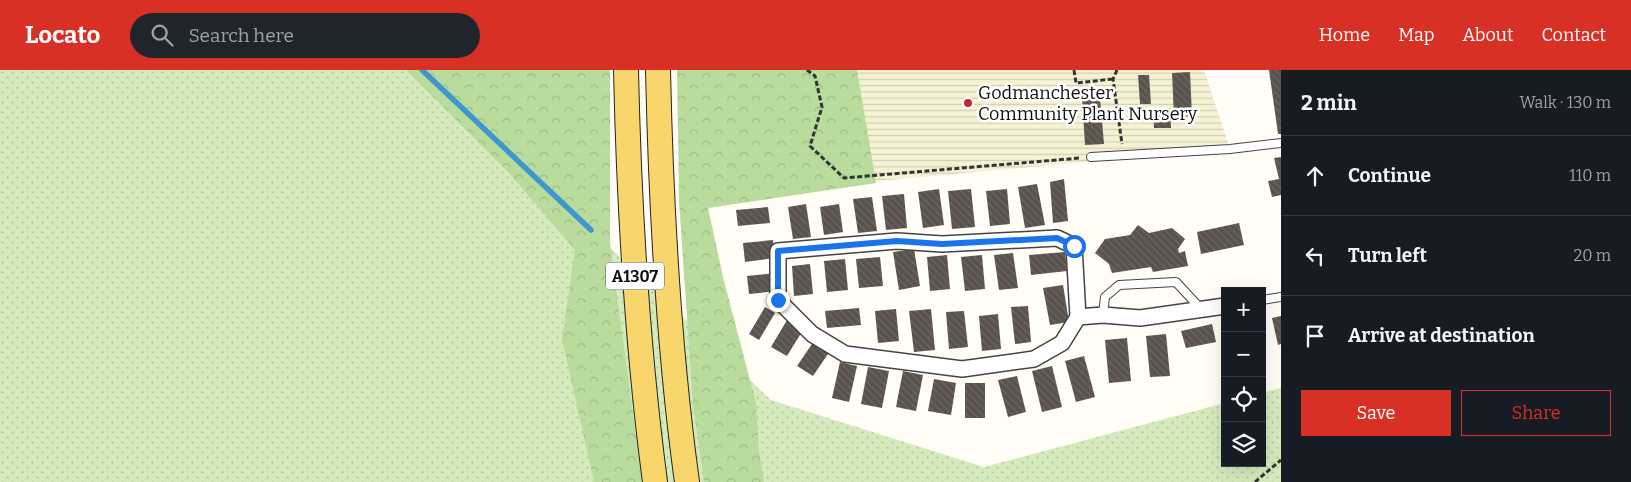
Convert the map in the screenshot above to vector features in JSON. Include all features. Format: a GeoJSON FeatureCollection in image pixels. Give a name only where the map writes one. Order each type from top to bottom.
{"type":"FeatureCollection","features":[{"type":"Feature","properties":{"kind":"main road","name":"A1307"},"geometry":{"type":"LineString","coordinates":[[626,70],[628,180],[638,324],[656,482]]}},
{"type":"Feature","properties":{"kind":"main road","name":"A1307"},"geometry":{"type":"LineString","coordinates":[[658,70],[661,176],[670,321],[680,431],[687,482]]}},
{"type":"Feature","properties":{"kind":"street"},"geometry":{"type":"LineString","coordinates":[[1057,238],[1074,246],[1078,317],[1062,343],[1034,359],[962,369],[845,354],[812,334],[778,300],[778,251],[897,241],[942,244],[1057,238]]}},
{"type":"Feature","properties":{"kind":"street"},"geometry":{"type":"LineString","coordinates":[[1078,317],[1103,315],[1140,318],[1221,307]]}},
{"type":"Feature","properties":{"kind":"lane"},"geometry":{"type":"LineString","coordinates":[[1090,157],[1230,149],[1281,143]]}},
{"type":"Feature","properties":{"kind":"lane"},"geometry":{"type":"LineString","coordinates":[[1103,315],[1105,297],[1119,285],[1176,282],[1202,309]]}},
{"type":"Feature","properties":{"kind":"lane"},"geometry":{"type":"LineString","coordinates":[[1266,299],[1281,297]]}},
{"type":"Feature","properties":{"kind":"path"},"geometry":{"type":"LineString","coordinates":[[807,70],[815,76],[822,107],[810,146],[844,178],[1090,157]]}},
{"type":"Feature","properties":{"kind":"path"},"geometry":{"type":"LineString","coordinates":[[1074,70],[1076,83],[1113,79]]}},
{"type":"Feature","properties":{"kind":"path"},"geometry":{"type":"LineString","coordinates":[[1117,70],[1113,79],[1124,155]]}},
{"type":"Feature","properties":{"kind":"path"},"geometry":{"type":"LineString","coordinates":[[1255,482],[1281,460]]}},
{"type":"Feature","properties":{"kind":"shaded area","name":"Godmanchester Community Plant Nursery"},"geometry":{"type":"Polygon","coordinates":[[[721,70],[1204,70],[1230,149],[722,195],[721,70]]]}},
{"type":"Feature","properties":{"kind":"green space"},"geometry":{"type":"Polygon","coordinates":[[[0,70],[422,70],[771,400],[984,467],[1221,404],[1221,467],[1266,467],[1266,392],[1281,388],[1281,482],[0,482],[0,70]]]}},
{"type":"Feature","properties":{"kind":"green space"},"geometry":{"type":"Polygon","coordinates":[[[406,70],[610,70],[610,243],[642,482],[594,482],[562,339],[575,250],[509,173],[406,70]]]}},
{"type":"Feature","properties":{"kind":"green space"},"geometry":{"type":"Polygon","coordinates":[[[677,70],[857,70],[876,183],[708,208],[723,277],[756,403],[759,451],[764,482],[704,482],[693,405],[679,201],[677,70]]]}},
{"type":"Feature","properties":{"kind":"building"},"geometry":{"type":"Polygon","coordinates":[[[1269,70],[1281,70],[1281,134],[1278,134],[1269,70]]]}},
{"type":"Feature","properties":{"kind":"building"},"geometry":{"type":"Polygon","coordinates":[[[1190,72],[1192,116],[1174,117],[1172,73],[1190,72]]]}},
{"type":"Feature","properties":{"kind":"building"},"geometry":{"type":"Polygon","coordinates":[[[1138,75],[1149,75],[1151,104],[1140,104],[1138,75]]]}},
{"type":"Feature","properties":{"kind":"building"},"geometry":{"type":"Polygon","coordinates":[[[1100,98],[1104,144],[1085,145],[1082,99],[1100,98]]]}},
{"type":"Feature","properties":{"kind":"building"},"geometry":{"type":"Polygon","coordinates":[[[1170,108],[1171,128],[1154,128],[1153,109],[1170,108]]]}},
{"type":"Feature","properties":{"kind":"building"},"geometry":{"type":"Polygon","coordinates":[[[1281,157],[1281,195],[1272,197],[1268,181],[1279,179],[1274,158],[1281,157]]]}},
{"type":"Feature","properties":{"kind":"building"},"geometry":{"type":"Polygon","coordinates":[[[1064,179],[1068,221],[1053,223],[1050,182],[1064,179]]]}},
{"type":"Feature","properties":{"kind":"building"},"geometry":{"type":"Polygon","coordinates":[[[1037,184],[1045,225],[1025,228],[1018,187],[1037,184]]]}},
{"type":"Feature","properties":{"kind":"building"},"geometry":{"type":"Polygon","coordinates":[[[939,189],[944,225],[923,228],[918,192],[939,189]]]}},
{"type":"Feature","properties":{"kind":"building"},"geometry":{"type":"Polygon","coordinates":[[[971,189],[975,227],[952,229],[948,191],[971,189]]]}},
{"type":"Feature","properties":{"kind":"building"},"geometry":{"type":"Polygon","coordinates":[[[1007,189],[1010,224],[990,226],[986,191],[1007,189]]]}},
{"type":"Feature","properties":{"kind":"building"},"geometry":{"type":"Polygon","coordinates":[[[904,194],[907,228],[886,230],[882,196],[904,194]]]}},
{"type":"Feature","properties":{"kind":"building"},"geometry":{"type":"Polygon","coordinates":[[[872,197],[877,231],[858,233],[853,199],[872,197]]]}},
{"type":"Feature","properties":{"kind":"building"},"geometry":{"type":"Polygon","coordinates":[[[806,204],[811,237],[793,239],[788,207],[806,204]]]}},
{"type":"Feature","properties":{"kind":"building"},"geometry":{"type":"Polygon","coordinates":[[[839,204],[843,232],[824,235],[820,207],[839,204]]]}},
{"type":"Feature","properties":{"kind":"building"},"geometry":{"type":"Polygon","coordinates":[[[768,207],[770,223],[738,226],[736,210],[768,207]]]}},
{"type":"Feature","properties":{"kind":"building"},"geometry":{"type":"Polygon","coordinates":[[[1239,223],[1244,245],[1201,254],[1197,232],[1239,223]]]}},
{"type":"Feature","properties":{"kind":"building"},"geometry":{"type":"Polygon","coordinates":[[[1138,225],[1149,233],[1172,228],[1185,239],[1178,249],[1179,253],[1185,251],[1188,266],[1153,272],[1151,267],[1112,273],[1109,264],[1095,253],[1105,239],[1130,235],[1138,225]]]}},
{"type":"Feature","properties":{"kind":"building"},"geometry":{"type":"Polygon","coordinates":[[[773,240],[775,258],[745,262],[743,243],[773,240]]]}},
{"type":"Feature","properties":{"kind":"building"},"geometry":{"type":"Polygon","coordinates":[[[914,249],[920,286],[899,290],[893,252],[914,249]]]}},
{"type":"Feature","properties":{"kind":"building"},"geometry":{"type":"Polygon","coordinates":[[[1065,252],[1067,271],[1031,275],[1029,255],[1065,252]]]}},
{"type":"Feature","properties":{"kind":"building"},"geometry":{"type":"Polygon","coordinates":[[[1013,253],[1018,288],[999,290],[994,255],[1013,253]]]}},
{"type":"Feature","properties":{"kind":"building"},"geometry":{"type":"Polygon","coordinates":[[[947,255],[950,289],[930,291],[927,257],[947,255]]]}},
{"type":"Feature","properties":{"kind":"building"},"geometry":{"type":"Polygon","coordinates":[[[982,255],[985,289],[965,291],[961,257],[982,255]]]}},
{"type":"Feature","properties":{"kind":"building"},"geometry":{"type":"Polygon","coordinates":[[[880,257],[883,286],[859,288],[856,259],[880,257]]]}},
{"type":"Feature","properties":{"kind":"building"},"geometry":{"type":"Polygon","coordinates":[[[845,259],[848,290],[827,292],[824,261],[845,259]]]}},
{"type":"Feature","properties":{"kind":"building"},"geometry":{"type":"Polygon","coordinates":[[[810,264],[813,294],[794,296],[792,266],[810,264]]]}},
{"type":"Feature","properties":{"kind":"building"},"geometry":{"type":"Polygon","coordinates":[[[775,273],[777,291],[749,294],[747,276],[775,273]]]}},
{"type":"Feature","properties":{"kind":"building"},"geometry":{"type":"Polygon","coordinates":[[[1063,285],[1069,322],[1050,325],[1043,288],[1063,285]]]}},
{"type":"Feature","properties":{"kind":"building"},"geometry":{"type":"Polygon","coordinates":[[[1028,306],[1031,342],[1015,344],[1011,307],[1028,306]]]}},
{"type":"Feature","properties":{"kind":"building"},"geometry":{"type":"Polygon","coordinates":[[[765,307],[775,313],[759,340],[749,334],[765,307]]]}},
{"type":"Feature","properties":{"kind":"building"},"geometry":{"type":"Polygon","coordinates":[[[859,308],[861,325],[827,328],[825,311],[859,308]]]}},
{"type":"Feature","properties":{"kind":"building"},"geometry":{"type":"Polygon","coordinates":[[[896,309],[899,341],[878,343],[875,311],[896,309]]]}},
{"type":"Feature","properties":{"kind":"building"},"geometry":{"type":"Polygon","coordinates":[[[931,309],[935,350],[914,352],[909,311],[931,309]]]}},
{"type":"Feature","properties":{"kind":"building"},"geometry":{"type":"Polygon","coordinates":[[[964,311],[968,347],[949,349],[946,312],[964,311]]]}},
{"type":"Feature","properties":{"kind":"building"},"geometry":{"type":"Polygon","coordinates":[[[998,314],[1001,349],[982,351],[979,316],[998,314]]]}},
{"type":"Feature","properties":{"kind":"building"},"geometry":{"type":"Polygon","coordinates":[[[1281,316],[1281,344],[1278,345],[1272,318],[1281,316]]]}},
{"type":"Feature","properties":{"kind":"building"},"geometry":{"type":"Polygon","coordinates":[[[787,320],[803,330],[787,356],[771,347],[787,320]]]}},
{"type":"Feature","properties":{"kind":"building"},"geometry":{"type":"Polygon","coordinates":[[[1212,324],[1216,342],[1186,348],[1181,331],[1212,324]]]}},
{"type":"Feature","properties":{"kind":"building"},"geometry":{"type":"Polygon","coordinates":[[[1166,334],[1170,376],[1150,377],[1146,336],[1166,334]]]}},
{"type":"Feature","properties":{"kind":"building"},"geometry":{"type":"Polygon","coordinates":[[[1127,338],[1131,381],[1109,383],[1105,340],[1127,338]]]}},
{"type":"Feature","properties":{"kind":"building"},"geometry":{"type":"Polygon","coordinates":[[[814,341],[830,351],[813,376],[797,366],[814,341]]]}},
{"type":"Feature","properties":{"kind":"building"},"geometry":{"type":"Polygon","coordinates":[[[1084,356],[1095,397],[1076,402],[1065,361],[1084,356]]]}},
{"type":"Feature","properties":{"kind":"building"},"geometry":{"type":"Polygon","coordinates":[[[840,362],[857,366],[849,402],[832,398],[840,362]]]}},
{"type":"Feature","properties":{"kind":"building"},"geometry":{"type":"Polygon","coordinates":[[[1052,366],[1062,407],[1042,412],[1032,371],[1052,366]]]}},
{"type":"Feature","properties":{"kind":"building"},"geometry":{"type":"Polygon","coordinates":[[[868,367],[889,371],[882,408],[861,404],[868,367]]]}},
{"type":"Feature","properties":{"kind":"building"},"geometry":{"type":"Polygon","coordinates":[[[903,371],[923,375],[916,411],[896,407],[903,371]]]}},
{"type":"Feature","properties":{"kind":"building"},"geometry":{"type":"Polygon","coordinates":[[[1017,376],[1026,412],[1008,417],[998,380],[1017,376]]]}},
{"type":"Feature","properties":{"kind":"building"},"geometry":{"type":"Polygon","coordinates":[[[934,379],[956,383],[951,415],[928,411],[934,379]]]}},
{"type":"Feature","properties":{"kind":"building"},"geometry":{"type":"Polygon","coordinates":[[[965,383],[985,383],[985,418],[965,418],[965,383]]]}},
{"type":"Feature","properties":{"kind":"waterway"},"geometry":{"type":"LineString","coordinates":[[422,70],[591,230]]}},
{"type":"Feature","properties":{"kind":"place","name":"Godmanchester Community Plant Nursery"},"geometry":{"type":"Point","coordinates":[968,103]}},
{"type":"Feature","properties":{"kind":"route"},"geometry":{"type":"LineString","coordinates":[[778,300],[778,251],[897,241],[942,244],[1057,238],[1074,246]]}}]}
